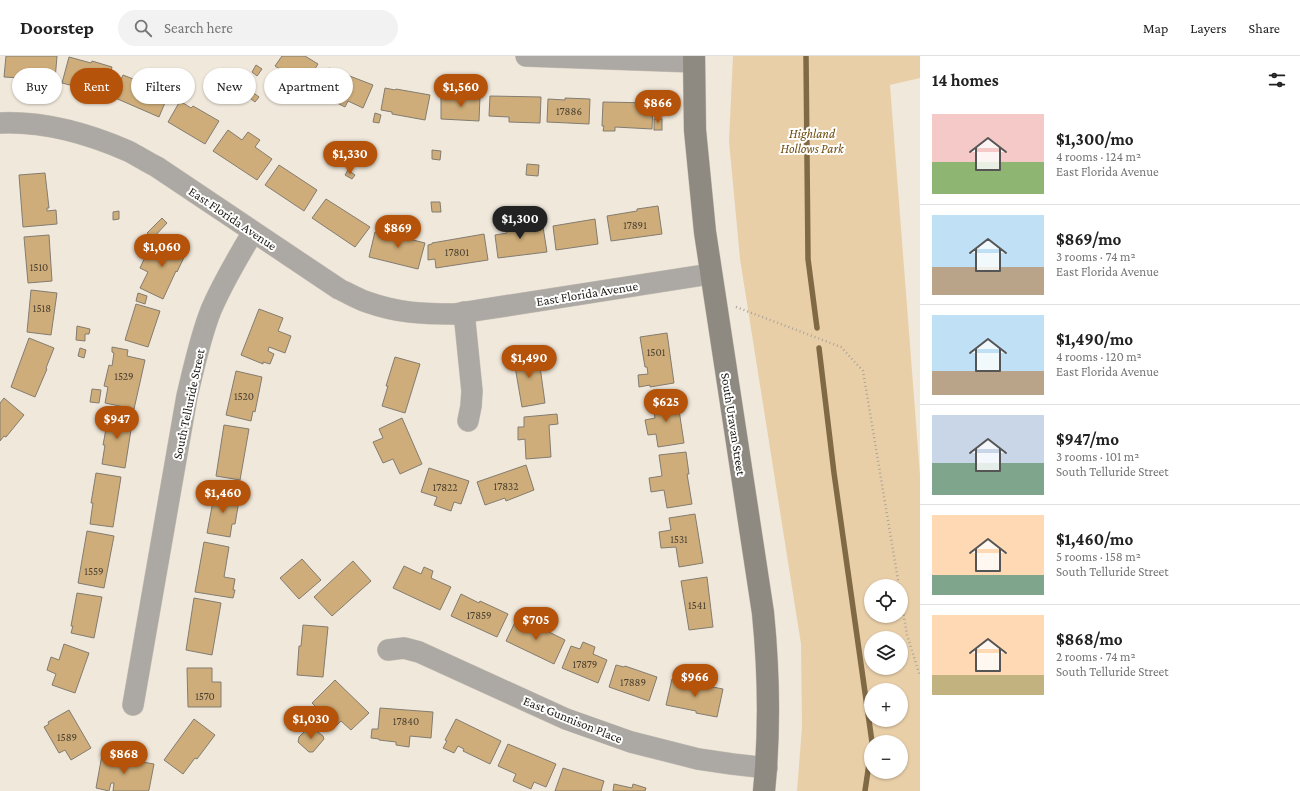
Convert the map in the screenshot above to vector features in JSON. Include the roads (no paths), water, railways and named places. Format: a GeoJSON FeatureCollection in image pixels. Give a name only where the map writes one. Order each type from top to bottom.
{"type":"FeatureCollection","features":[{"type":"Feature","properties":{"kind":"street"},"geometry":{"type":"LineString","coordinates":[[526,56],[694,59]]}},
{"type":"Feature","properties":{"kind":"street","name":"South Uravan Street"},"geometry":{"type":"LineString","coordinates":[[694,59],[695,130],[704,232],[763,613],[767,652],[769,729],[764,791]]}},
{"type":"Feature","properties":{"kind":"street","name":"East Florida Avenue"},"geometry":{"type":"LineString","coordinates":[[0,123],[36,125],[67,131],[99,140],[129,152],[157,167],[339,289],[366,302],[394,310],[424,314],[464,312],[710,274]]}},
{"type":"Feature","properties":{"kind":"street","name":"South Telluride Street"},"geometry":{"type":"LineString","coordinates":[[133,705],[187,396],[197,352],[214,303],[230,270],[253,232]]}},
{"type":"Feature","properties":{"kind":"street"},"geometry":{"type":"LineString","coordinates":[[464,312],[472,391],[472,406],[468,421]]}},
{"type":"Feature","properties":{"kind":"street","name":"East Gunnison Place"},"geometry":{"type":"LineString","coordinates":[[388,650],[404,648],[419,652],[566,719],[631,742],[698,759],[767,768]]}},
{"type":"Feature","properties":{"kind":"waterway"},"geometry":{"type":"LineString","coordinates":[[806,56],[808,259],[817,328]]}},
{"type":"Feature","properties":{"kind":"waterway"},"geometry":{"type":"LineString","coordinates":[[819,348],[834,473],[871,735]]}},
{"type":"Feature","properties":{"kind":"waterway"},"geometry":{"type":"LineString","coordinates":[[865,791],[867,779]]}},
{"type":"Feature","properties":{"kind":"park label","name":"Highland Hollows Park"},"geometry":{"type":"Point","coordinates":[812,140]}}]}
